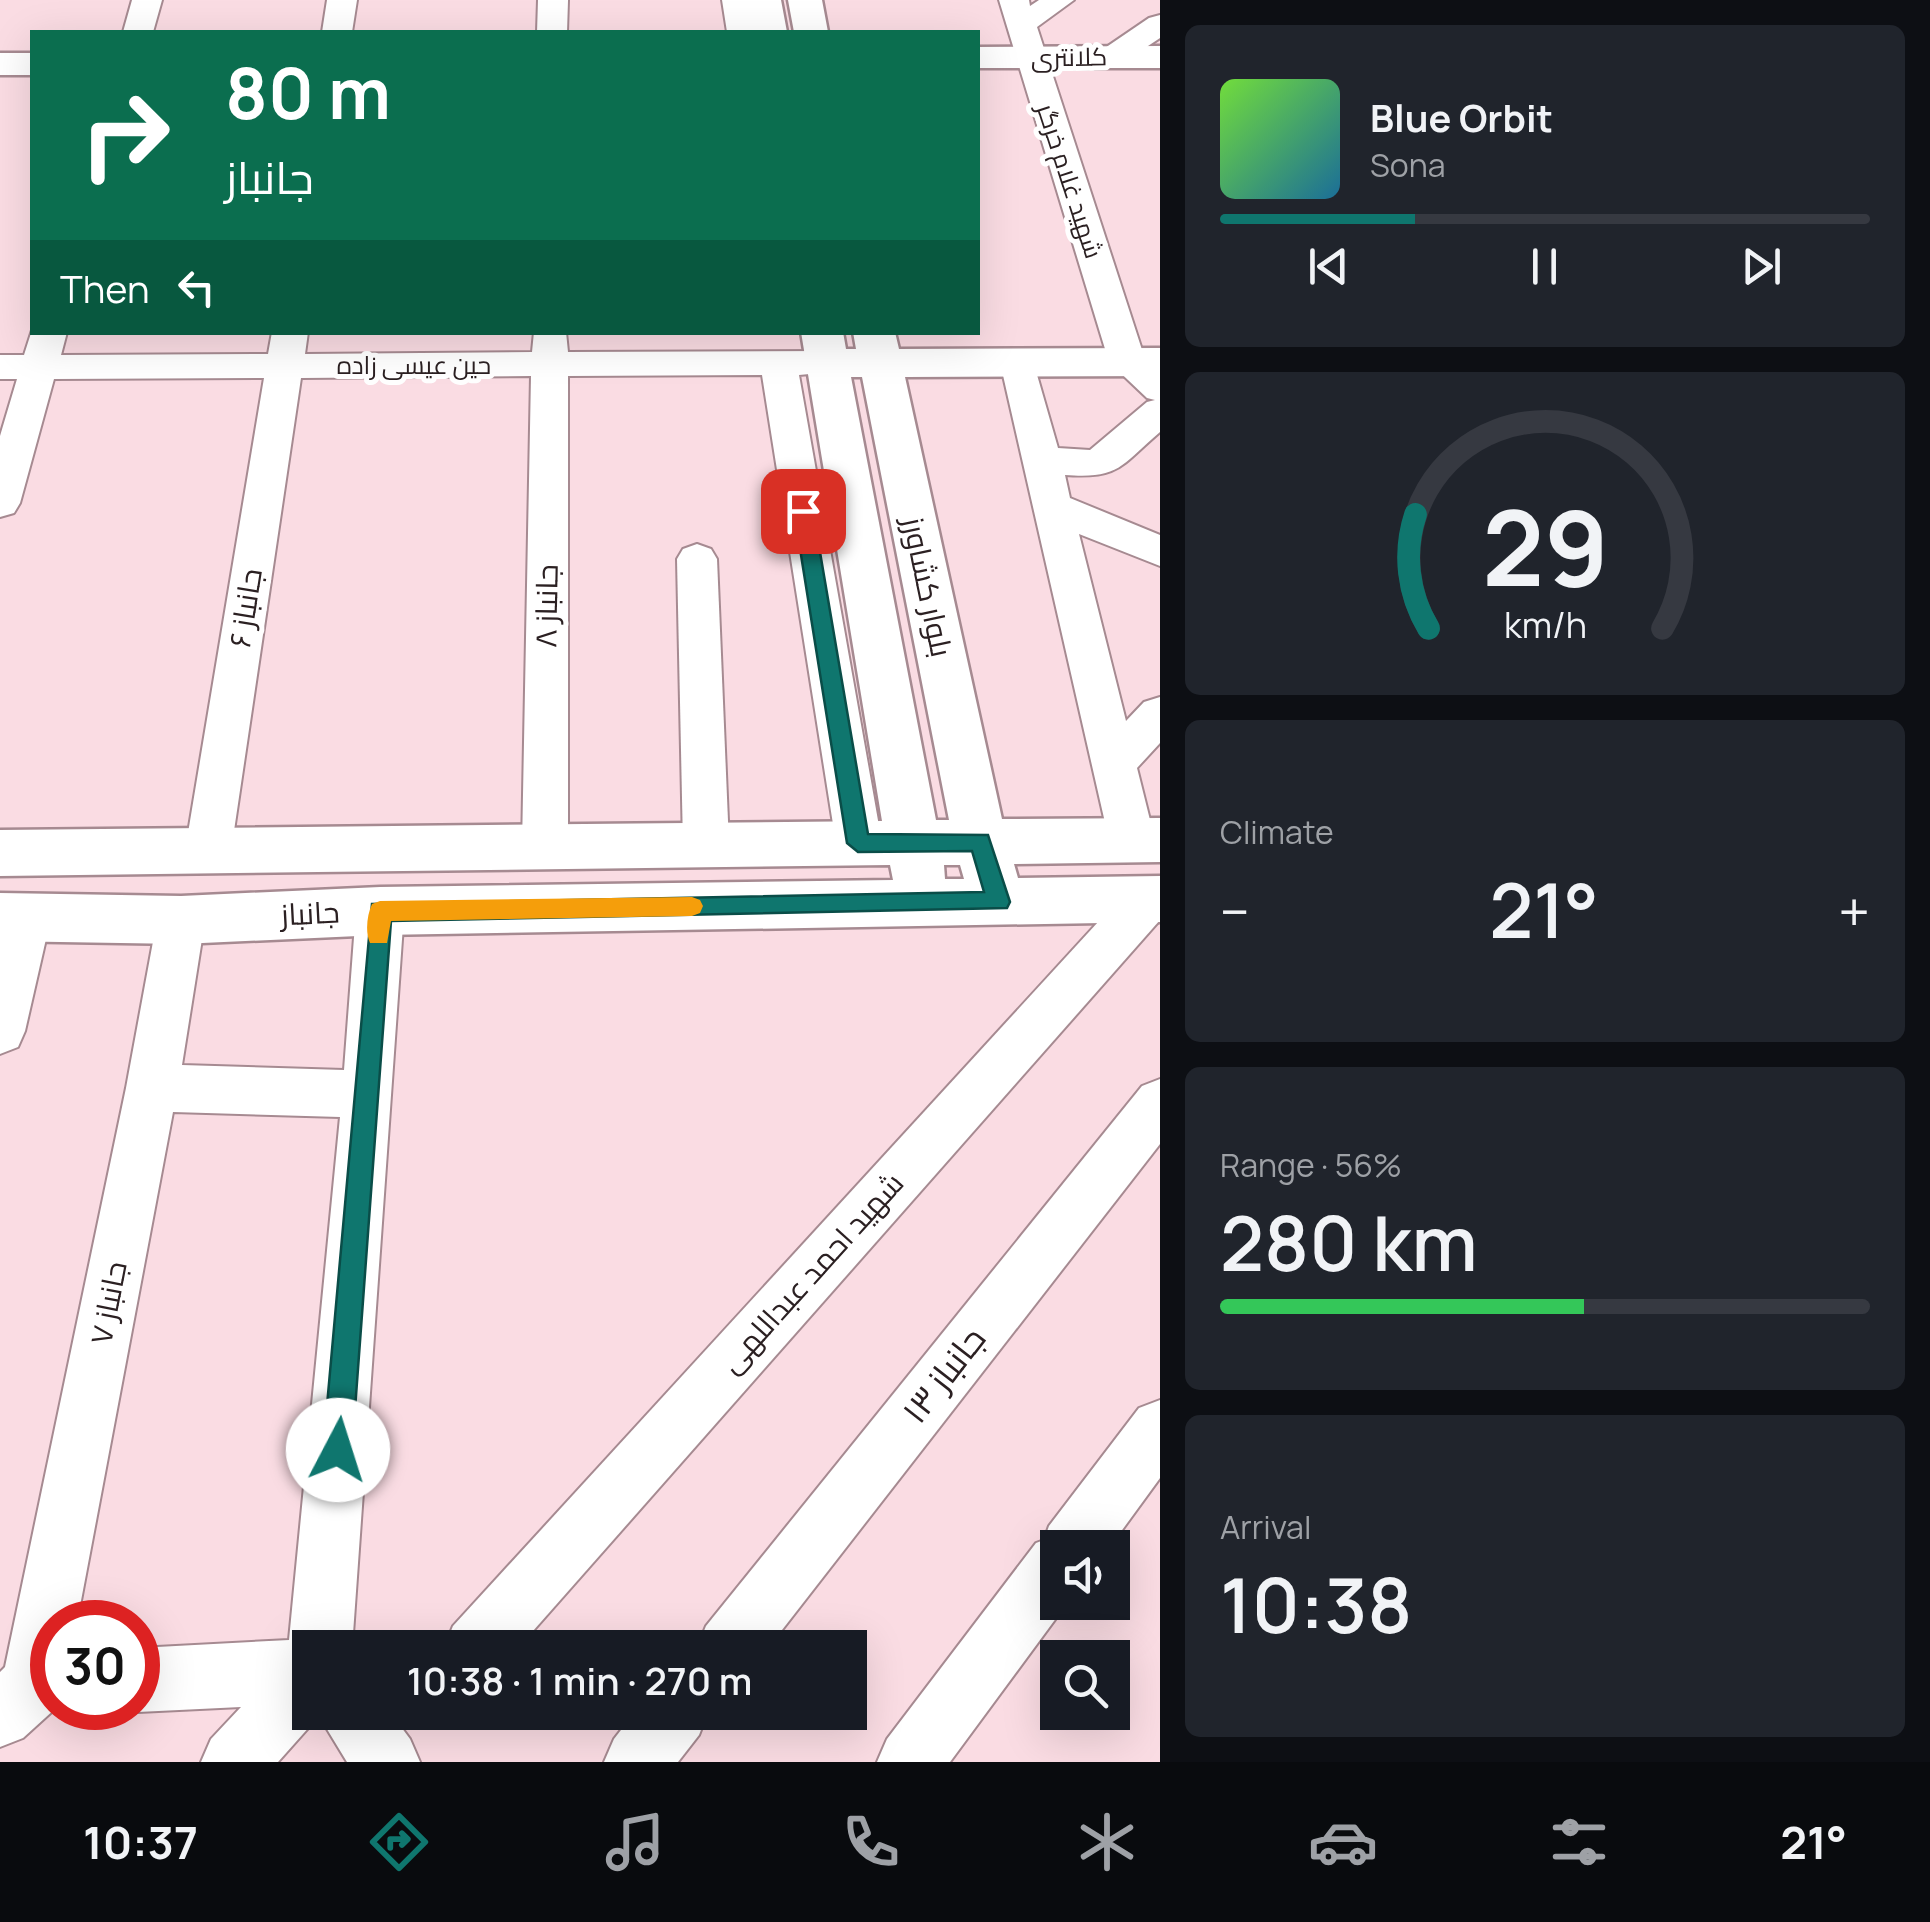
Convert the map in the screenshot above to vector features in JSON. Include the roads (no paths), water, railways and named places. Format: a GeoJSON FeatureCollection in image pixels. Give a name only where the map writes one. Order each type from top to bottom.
{"type":"FeatureCollection","features":[{"type":"Feature","properties":{"kind":"main road"},"geometry":{"type":"LineString","coordinates":[[764,0],[770,30]]}},
{"type":"Feature","properties":{"kind":"main road"},"geometry":{"type":"LineString","coordinates":[[804,0],[811,30]]}},
{"type":"Feature","properties":{"kind":"main road","name":"کلانتری"},"geometry":{"type":"LineString","coordinates":[[980,57],[1022,28],[1114,56],[1160,56]]}},
{"type":"Feature","properties":{"kind":"main road"},"geometry":{"type":"LineString","coordinates":[[0,64],[30,64]]}},
{"type":"Feature","properties":{"kind":"main road"},"geometry":{"type":"LineString","coordinates":[[825,348],[877,348],[1018,362],[1144,362]]}},
{"type":"Feature","properties":{"kind":"main road","name":"بلوار کشاورز"},"geometry":{"type":"LineString","coordinates":[[825,348],[925,903]]}},
{"type":"Feature","properties":{"kind":"main road","name":"بلوار کشاورز"},"geometry":{"type":"LineString","coordinates":[[877,348],[980,842],[999,902]]}},
{"type":"Feature","properties":{"kind":"main road"},"geometry":{"type":"LineString","coordinates":[[0,852],[1146,840]]}},
{"type":"Feature","properties":{"kind":"main road","name":"جانباز"},"geometry":{"type":"LineString","coordinates":[[14,917],[181,920],[380,911],[1154,899]]}},
{"type":"Feature","properties":{"kind":"street"},"geometry":{"type":"LineString","coordinates":[[139,30],[148,0]]}},
{"type":"Feature","properties":{"kind":"street"},"geometry":{"type":"LineString","coordinates":[[337,30],[342,0]]}},
{"type":"Feature","properties":{"kind":"street"},"geometry":{"type":"LineString","coordinates":[[552,30],[553,0]]}},
{"type":"Feature","properties":{"kind":"street"},"geometry":{"type":"LineString","coordinates":[[737,0],[742,30]]}},
{"type":"Feature","properties":{"kind":"street"},"geometry":{"type":"LineString","coordinates":[[1022,28],[1058,0]]}},
{"type":"Feature","properties":{"kind":"street"},"geometry":{"type":"LineString","coordinates":[[1114,56],[1160,24]]}},
{"type":"Feature","properties":{"kind":"street","name":"شهید غلام خرگر"},"geometry":{"type":"LineString","coordinates":[[1022,28],[1144,362]]}},
{"type":"Feature","properties":{"kind":"street","name":"حین عیسی زاده"},"geometry":{"type":"LineString","coordinates":[[0,367],[44,350],[550,348],[779,364],[825,348]]}},
{"type":"Feature","properties":{"kind":"street","name":"جانباز ۸"},"geometry":{"type":"LineString","coordinates":[[545,847],[550,348]]}},
{"type":"Feature","properties":{"kind":"street","name":"جانباز ۶"},"geometry":{"type":"LineString","coordinates":[[208,850],[287,349]]}},
{"type":"Feature","properties":{"kind":"street"},"geometry":{"type":"LineString","coordinates":[[0,504],[44,350]]}},
{"type":"Feature","properties":{"kind":"street"},"geometry":{"type":"LineString","coordinates":[[1018,362],[1114,764],[1146,840]]}},
{"type":"Feature","properties":{"kind":"street"},"geometry":{"type":"LineString","coordinates":[[1144,362],[1160,389]]}},
{"type":"Feature","properties":{"kind":"street"},"geometry":{"type":"LineString","coordinates":[[779,364],[858,843]]}},
{"type":"Feature","properties":{"kind":"street"},"geometry":{"type":"LineString","coordinates":[[1041,460],[1098,464],[1160,411]]}},
{"type":"Feature","properties":{"kind":"street"},"geometry":{"type":"LineString","coordinates":[[1052,507],[1160,551]]}},
{"type":"Feature","properties":{"kind":"street"},"geometry":{"type":"LineString","coordinates":[[698,559],[698,695],[706,845]]}},
{"type":"Feature","properties":{"kind":"street"},"geometry":{"type":"LineString","coordinates":[[1114,764],[1160,714]]}},
{"type":"Feature","properties":{"kind":"street","name":"شهید احمد عبداللهی"},"geometry":{"type":"LineString","coordinates":[[491,1630],[1154,899]]}},
{"type":"Feature","properties":{"kind":"street"},"geometry":{"type":"LineString","coordinates":[[322,1630],[380,911]]}},
{"type":"Feature","properties":{"kind":"street"},"geometry":{"type":"LineString","coordinates":[[0,1031],[14,917]]}},
{"type":"Feature","properties":{"kind":"street","name":"جانباز ۷"},"geometry":{"type":"LineString","coordinates":[[21,1693],[152,1088],[181,920]]}},
{"type":"Feature","properties":{"kind":"street"},"geometry":{"type":"LineString","coordinates":[[152,1088],[368,1094]]}},
{"type":"Feature","properties":{"kind":"street","name":"جانباز ۱۳"},"geometry":{"type":"LineString","coordinates":[[742,1630],[1160,1103]]}},
{"type":"Feature","properties":{"kind":"street"},"geometry":{"type":"LineString","coordinates":[[1084,1530],[1160,1429]]}},
{"type":"Feature","properties":{"kind":"street"},"geometry":{"type":"LineString","coordinates":[[910,1762],[1040,1590]]}},
{"type":"Feature","properties":{"kind":"street"},"geometry":{"type":"LineString","coordinates":[[160,1679],[292,1672]]}},
{"type":"Feature","properties":{"kind":"street"},"geometry":{"type":"LineString","coordinates":[[234,1762],[292,1699]]}},
{"type":"Feature","properties":{"kind":"street"},"geometry":{"type":"LineString","coordinates":[[364,1730],[388,1762]]}},
{"type":"Feature","properties":{"kind":"street"},"geometry":{"type":"LineString","coordinates":[[636,1762],[662,1730]]}}]}
